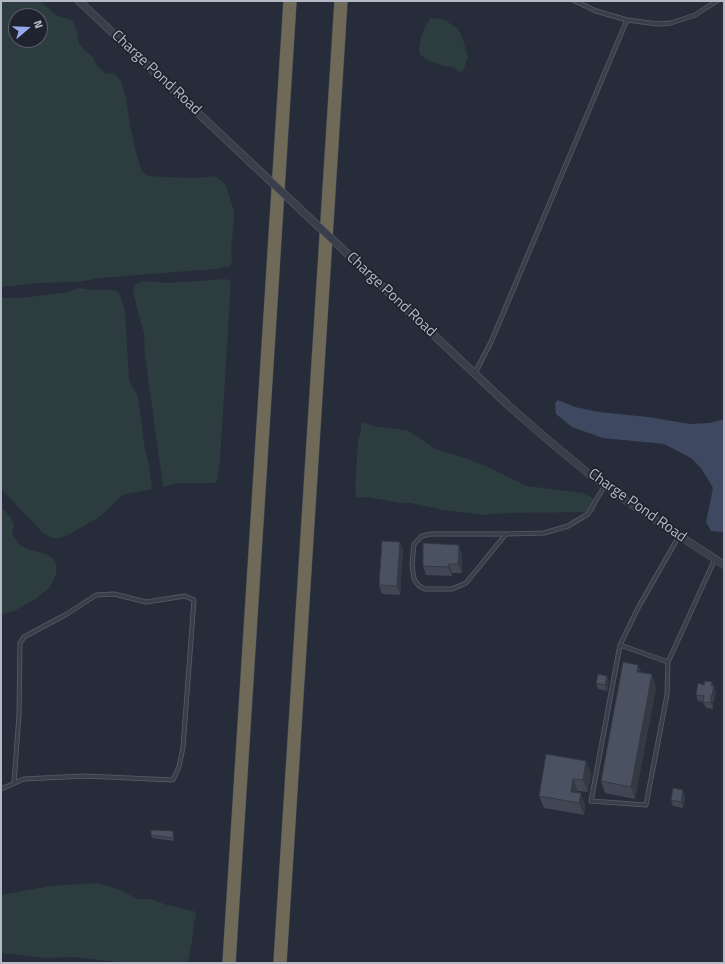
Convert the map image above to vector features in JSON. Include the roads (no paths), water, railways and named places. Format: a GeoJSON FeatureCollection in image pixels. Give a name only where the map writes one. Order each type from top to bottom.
{"type":"FeatureCollection","features":[{"type":"Feature","properties":{"kind":"highway"},"geometry":{"type":"LineString","coordinates":[[229,963],[290,1]]}},
{"type":"Feature","properties":{"kind":"highway"},"geometry":{"type":"LineString","coordinates":[[280,963],[341,1]]}},
{"type":"Feature","properties":{"kind":"street","name":"Charge Pond Road"},"geometry":{"type":"LineString","coordinates":[[79,1],[524,419],[605,485],[724,565]]}},
{"type":"Feature","properties":{"kind":"lane"},"geometry":{"type":"LineString","coordinates":[[575,1],[596,11],[627,20],[658,24],[671,23],[694,15],[717,1]]}},
{"type":"Feature","properties":{"kind":"lane"},"geometry":{"type":"LineString","coordinates":[[475,373],[491,342],[627,20]]}},
{"type":"Feature","properties":{"kind":"lane"},"geometry":{"type":"LineString","coordinates":[[506,534],[466,583],[452,589],[425,589],[419,586],[414,579],[412,565],[414,544],[422,536],[431,534],[544,533],[568,526],[588,514],[605,485]]}},
{"type":"Feature","properties":{"kind":"lane"},"geometry":{"type":"LineString","coordinates":[[679,536],[638,608],[620,646],[591,801],[646,805],[667,695],[668,662],[715,559]]}},
{"type":"Feature","properties":{"kind":"lane"},"geometry":{"type":"LineString","coordinates":[[1,789],[24,779],[84,776],[173,780],[179,767],[183,747],[194,600],[185,596],[146,602],[114,594],[96,595],[66,614],[24,637],[20,643],[19,715],[14,783]]}},
{"type":"Feature","properties":{"kind":"lane"},"geometry":{"type":"LineString","coordinates":[[620,646],[668,662]]}},
{"type":"Feature","properties":{"kind":"water"},"geometry":{"type":"Polygon","coordinates":[[[558,400],[575,407],[599,412],[648,417],[690,424],[710,423],[724,419],[724,532],[711,531],[706,522],[713,488],[701,468],[691,458],[664,444],[603,438],[572,427],[556,414],[555,403],[558,400]]]}}]}
